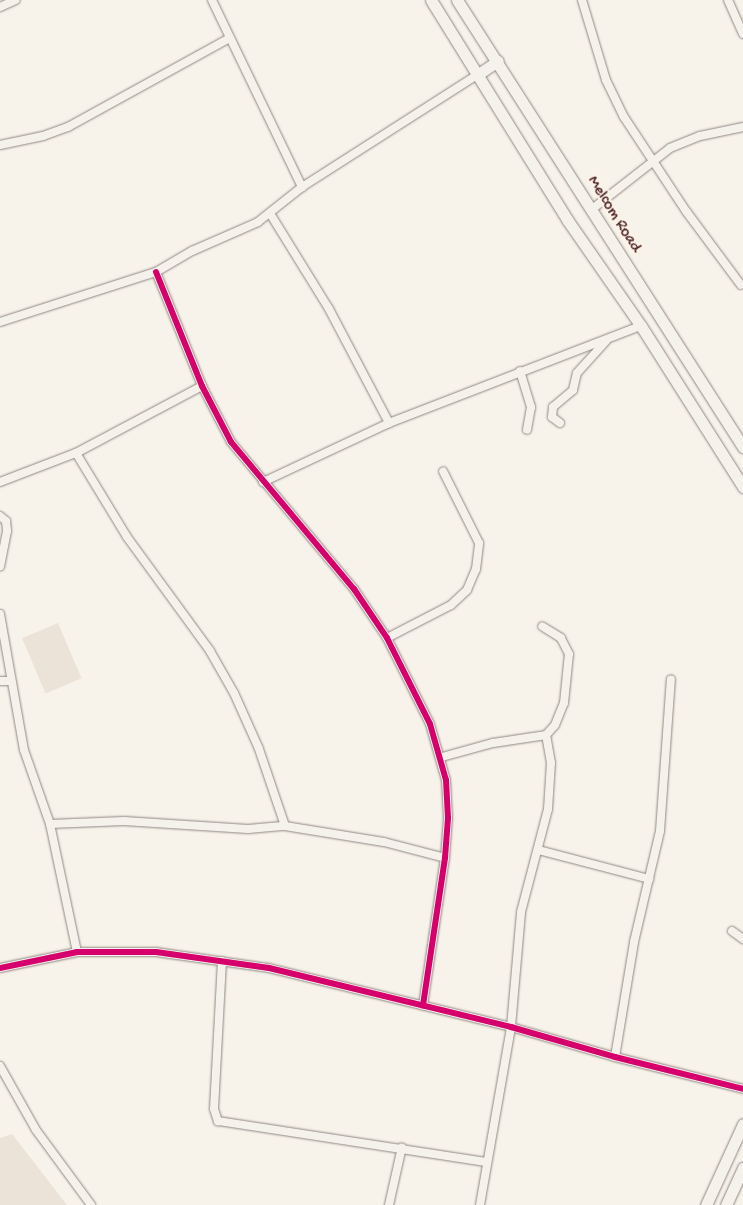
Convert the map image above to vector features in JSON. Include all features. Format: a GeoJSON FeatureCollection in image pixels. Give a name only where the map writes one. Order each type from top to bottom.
{"type":"FeatureCollection","features":[{"type":"Feature","properties":{"kind":"main road"},"geometry":{"type":"LineString","coordinates":[[431,0],[568,221],[640,326],[743,488]]}},
{"type":"Feature","properties":{"kind":"main road","name":"Melcom Road"},"geometry":{"type":"LineString","coordinates":[[457,0],[498,61],[591,210],[743,446]]}},
{"type":"Feature","properties":{"kind":"main road"},"geometry":{"type":"LineString","coordinates":[[477,75],[498,61]]}},
{"type":"Feature","properties":{"kind":"main road"},"geometry":{"type":"LineString","coordinates":[[706,1205],[743,1124]]}},
{"type":"Feature","properties":{"kind":"main road"},"geometry":{"type":"LineString","coordinates":[[726,1205],[743,1168]]}},
{"type":"Feature","properties":{"kind":"street"},"geometry":{"type":"LineString","coordinates":[[0,7],[16,0]]}},
{"type":"Feature","properties":{"kind":"street"},"geometry":{"type":"LineString","coordinates":[[212,0],[228,39],[302,187]]}},
{"type":"Feature","properties":{"kind":"street"},"geometry":{"type":"LineString","coordinates":[[582,0],[606,80],[651,160],[740,285]]}},
{"type":"Feature","properties":{"kind":"street"},"geometry":{"type":"LineString","coordinates":[[728,0],[743,34]]}},
{"type":"Feature","properties":{"kind":"street"},"geometry":{"type":"LineString","coordinates":[[0,145],[43,136],[68,127],[228,39]]}},
{"type":"Feature","properties":{"kind":"street"},"geometry":{"type":"LineString","coordinates":[[0,322],[156,272],[192,251],[271,215],[302,187],[477,75]]}},
{"type":"Feature","properties":{"kind":"street"},"geometry":{"type":"LineString","coordinates":[[591,210],[651,160],[700,136],[743,127]]}},
{"type":"Feature","properties":{"kind":"street"},"geometry":{"type":"LineString","coordinates":[[271,215],[329,309],[389,423]]}},
{"type":"Feature","properties":{"kind":"street"},"geometry":{"type":"LineString","coordinates":[[156,272],[202,386],[230,442],[342,574],[387,638],[430,724],[442,757],[448,818],[445,858],[423,1005]]}},
{"type":"Feature","properties":{"kind":"street"},"geometry":{"type":"LineString","coordinates":[[263,482],[389,423],[640,326]]}},
{"type":"Feature","properties":{"kind":"street"},"geometry":{"type":"LineString","coordinates":[[560,423],[552,417],[553,407],[573,390],[577,373],[608,339]]}},
{"type":"Feature","properties":{"kind":"street"},"geometry":{"type":"LineString","coordinates":[[520,371],[531,407],[527,430]]}},
{"type":"Feature","properties":{"kind":"street"},"geometry":{"type":"LineString","coordinates":[[0,482],[76,453],[202,386]]}},
{"type":"Feature","properties":{"kind":"street"},"geometry":{"type":"LineString","coordinates":[[76,453],[127,537],[210,651],[234,693],[259,749],[285,826]]}},
{"type":"Feature","properties":{"kind":"street"},"geometry":{"type":"LineString","coordinates":[[387,638],[451,605],[468,590],[476,569],[479,543],[444,472]]}},
{"type":"Feature","properties":{"kind":"street"},"geometry":{"type":"LineString","coordinates":[[0,516],[6,521],[7,531],[0,566]]}},
{"type":"Feature","properties":{"kind":"street"},"geometry":{"type":"LineString","coordinates":[[0,614],[24,750],[50,824],[77,952]]}},
{"type":"Feature","properties":{"kind":"street"},"geometry":{"type":"LineString","coordinates":[[442,757],[493,743],[546,735],[555,725],[564,703],[569,654],[561,638],[542,626]]}},
{"type":"Feature","properties":{"kind":"street"},"geometry":{"type":"LineString","coordinates":[[614,1057],[634,942],[656,851],[664,801],[671,679]]}},
{"type":"Feature","properties":{"kind":"street"},"geometry":{"type":"LineString","coordinates":[[0,682],[11,680]]}},
{"type":"Feature","properties":{"kind":"street"},"geometry":{"type":"LineString","coordinates":[[480,1205],[511,1027],[521,912],[538,850],[551,780],[546,735]]}},
{"type":"Feature","properties":{"kind":"street"},"geometry":{"type":"LineString","coordinates":[[50,824],[124,821],[248,829],[285,826],[384,842],[445,858]]}},
{"type":"Feature","properties":{"kind":"street"},"geometry":{"type":"LineString","coordinates":[[538,850],[649,879]]}},
{"type":"Feature","properties":{"kind":"street"},"geometry":{"type":"LineString","coordinates":[[732,931],[743,939]]}},
{"type":"Feature","properties":{"kind":"street"},"geometry":{"type":"LineString","coordinates":[[0,968],[77,952],[156,952],[269,968],[511,1027],[614,1057],[743,1089]]}},
{"type":"Feature","properties":{"kind":"street"},"geometry":{"type":"LineString","coordinates":[[222,961],[214,1109],[218,1121],[231,1125],[402,1147],[487,1162]]}},
{"type":"Feature","properties":{"kind":"street"},"geometry":{"type":"LineString","coordinates":[[0,1066],[36,1130],[91,1205]]}},
{"type":"Feature","properties":{"kind":"street"},"geometry":{"type":"LineString","coordinates":[[389,1205],[402,1147]]}},
{"type":"Feature","properties":{"kind":"shaded area"},"geometry":{"type":"Polygon","coordinates":[[[58,623],[81,678],[46,693],[22,638],[58,623]]]}},
{"type":"Feature","properties":{"kind":"shaded area"},"geometry":{"type":"Polygon","coordinates":[[[12,1134],[67,1205],[0,1205],[0,1138],[12,1134]]]}},
{"type":"Feature","properties":{"kind":"cycle path"},"geometry":{"type":"LineString","coordinates":[[156,272],[202,386],[231,442],[354,589],[387,638],[430,724],[446,780],[448,818],[445,858],[423,1005]]}},
{"type":"Feature","properties":{"kind":"cycle path"},"geometry":{"type":"LineString","coordinates":[[0,968],[77,952],[156,952],[269,968],[511,1027],[615,1057],[743,1089]]}}]}
